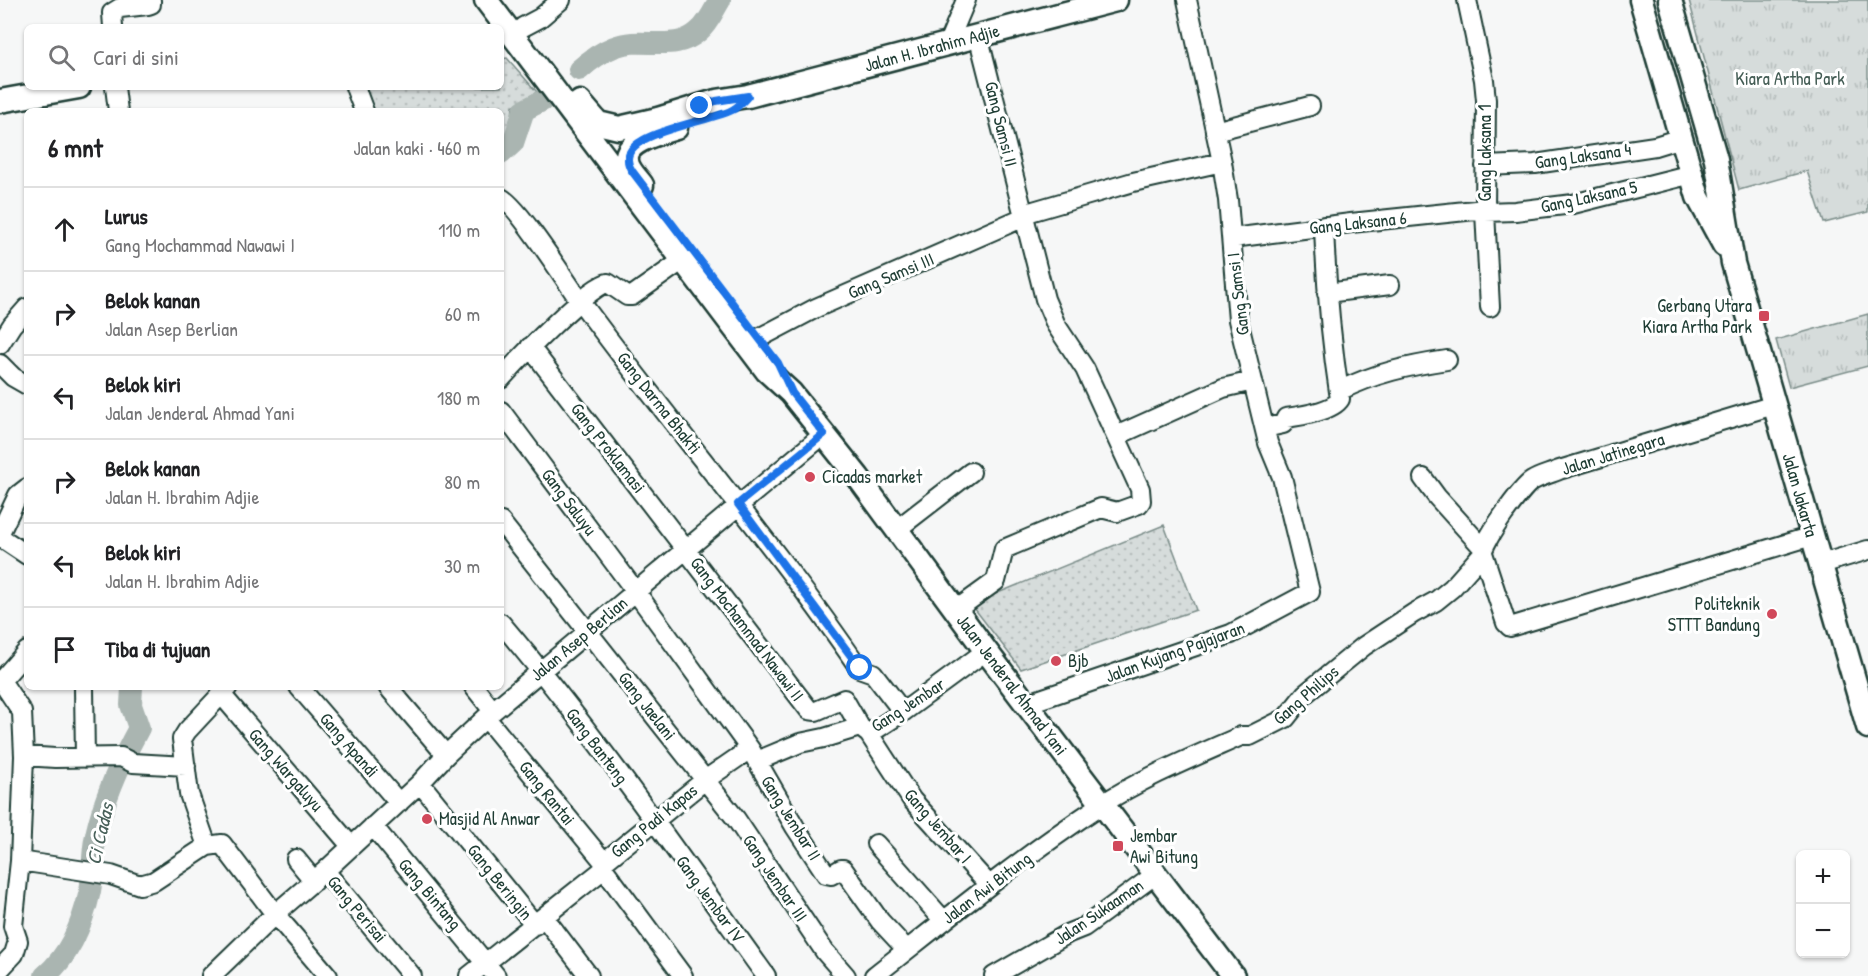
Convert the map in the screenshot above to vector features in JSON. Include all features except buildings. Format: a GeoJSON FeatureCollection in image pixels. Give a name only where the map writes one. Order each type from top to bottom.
{"type":"FeatureCollection","features":[{"type":"Feature","properties":{"kind":"main road","name":"Jalan Jenderal Ahmad Yani"},"geometry":{"type":"LineString","coordinates":[[486,0],[767,371],[792,393],[824,434],[1233,976]]}},
{"type":"Feature","properties":{"kind":"main road","name":"Jalan Jenderal Ahmad Yani"},"geometry":{"type":"LineString","coordinates":[[503,0],[511,32],[591,117],[605,126]]}},
{"type":"Feature","properties":{"kind":"main road","name":"Jalan H. Ibrahim Adjie"},"geometry":{"type":"LineString","coordinates":[[605,126],[619,128],[658,119],[716,101],[748,96],[1116,0]]}},
{"type":"Feature","properties":{"kind":"main road","name":"Jalan Jakarta"},"geometry":{"type":"LineString","coordinates":[[1641,0],[1689,144],[1692,174],[1698,197],[1733,263]]}},
{"type":"Feature","properties":{"kind":"main road"},"geometry":{"type":"LineString","coordinates":[[1654,0],[1689,144],[1733,263]]}},
{"type":"Feature","properties":{"kind":"main road","name":"Jalan Jakarta"},"geometry":{"type":"LineString","coordinates":[[1670,0],[1716,159],[1733,263],[1868,727]]}},
{"type":"Feature","properties":{"kind":"main road"},"geometry":{"type":"LineString","coordinates":[[0,101],[62,90]]}},
{"type":"Feature","properties":{"kind":"main road","name":"Jalan H. Ibrahim Adjie"},"geometry":{"type":"LineString","coordinates":[[632,171],[627,156],[632,147],[648,137],[734,109],[748,96]]}},
{"type":"Feature","properties":{"kind":"main road","name":"Jalan Jenderal Ahmad Yani"},"geometry":{"type":"LineString","coordinates":[[632,171],[778,363],[792,393]]}},
{"type":"Feature","properties":{"kind":"street"},"geometry":{"type":"LineString","coordinates":[[113,24],[112,14],[120,8],[148,5],[151,4],[151,0]]}},
{"type":"Feature","properties":{"kind":"street"},"geometry":{"type":"LineString","coordinates":[[511,32],[540,18],[561,0]]}},
{"type":"Feature","properties":{"kind":"street"},"geometry":{"type":"LineString","coordinates":[[948,43],[966,0]]}},
{"type":"Feature","properties":{"kind":"street","name":"Gang Samsi I"},"geometry":{"type":"LineString","coordinates":[[1187,0],[1222,162],[1232,238],[1238,320],[1264,428],[1282,477],[1309,584]]}},
{"type":"Feature","properties":{"kind":"street","name":"Gang Laksana 1"},"geometry":{"type":"LineString","coordinates":[[1467,0],[1485,90],[1485,211],[1490,308]]}},
{"type":"Feature","properties":{"kind":"street","name":"Gang Samsi II"},"geometry":{"type":"LineString","coordinates":[[956,610],[996,581],[1004,549],[1101,508],[1117,512],[1140,503],[1140,489],[1085,369],[1056,325],[1045,298],[1020,218],[978,35]]}},
{"type":"Feature","properties":{"kind":"street"},"geometry":{"type":"LineString","coordinates":[[114,90],[118,108]]}},
{"type":"Feature","properties":{"kind":"street"},"geometry":{"type":"LineString","coordinates":[[356,90],[363,108]]}},
{"type":"Feature","properties":{"kind":"street"},"geometry":{"type":"LineString","coordinates":[[1215,131],[1310,106]]}},
{"type":"Feature","properties":{"kind":"street","name":"Gang Laksana 4"},"geometry":{"type":"LineString","coordinates":[[1485,166],[1535,164],[1654,146],[1689,144]]}},
{"type":"Feature","properties":{"kind":"street","name":"Gang Samsi III"},"geometry":{"type":"LineString","coordinates":[[759,338],[816,308],[1020,218],[1133,182],[1222,162]]}},
{"type":"Feature","properties":{"kind":"street","name":"Gang Laksana 5"},"geometry":{"type":"LineString","coordinates":[[1485,211],[1573,204],[1692,174]]}},
{"type":"Feature","properties":{"kind":"street","name":"Gang Darma Bhakti"},"geometry":{"type":"LineString","coordinates":[[504,198],[519,213],[580,301],[738,504],[860,668],[873,673],[903,712]]}},
{"type":"Feature","properties":{"kind":"street","name":"Gang Laksana 6"},"geometry":{"type":"LineString","coordinates":[[1232,238],[1324,226],[1485,211]]}},
{"type":"Feature","properties":{"kind":"street"},"geometry":{"type":"LineString","coordinates":[[1264,428],[1283,424],[1286,417],[1307,415],[1337,403],[1340,399],[1327,293],[1324,226]]}},
{"type":"Feature","properties":{"kind":"street"},"geometry":{"type":"LineString","coordinates":[[504,376],[530,347],[580,301],[605,283],[627,296],[632,296],[682,260]]}},
{"type":"Feature","properties":{"kind":"street"},"geometry":{"type":"LineString","coordinates":[[1327,293],[1390,285]]}},
{"type":"Feature","properties":{"kind":"street"},"geometry":{"type":"LineString","coordinates":[[0,344],[24,311]]}},
{"type":"Feature","properties":{"kind":"street","name":"Gang Proklamasi"},"geometry":{"type":"LineString","coordinates":[[530,347],[687,550]]}},
{"type":"Feature","properties":{"kind":"street"},"geometry":{"type":"LineString","coordinates":[[1339,391],[1366,377],[1447,360]]}},
{"type":"Feature","properties":{"kind":"street"},"geometry":{"type":"LineString","coordinates":[[0,364],[24,383]]}},
{"type":"Feature","properties":{"kind":"street"},"geometry":{"type":"LineString","coordinates":[[1116,436],[1223,388],[1253,381]]}},
{"type":"Feature","properties":{"kind":"street","name":"Jalan Jatinegara"},"geometry":{"type":"LineString","coordinates":[[1483,551],[1520,495],[1533,480],[1774,405]]}},
{"type":"Feature","properties":{"kind":"street","name":"Gang Saluyu"},"geometry":{"type":"LineString","coordinates":[[504,415],[636,592],[753,755]]}},
{"type":"Feature","properties":{"kind":"street","name":"Jalan Asep Berlian"},"geometry":{"type":"LineString","coordinates":[[219,973],[275,914],[399,803],[490,714],[824,434]]}},
{"type":"Feature","properties":{"kind":"street"},"geometry":{"type":"LineString","coordinates":[[896,530],[970,472]]}},
{"type":"Feature","properties":{"kind":"street"},"geometry":{"type":"LineString","coordinates":[[1423,478],[1483,551],[1506,623],[1510,627],[1812,536]]}},
{"type":"Feature","properties":{"kind":"street"},"geometry":{"type":"LineString","coordinates":[[0,533],[18,495],[24,490]]}},
{"type":"Feature","properties":{"kind":"street","name":"Gang Jaelani"},"geometry":{"type":"LineString","coordinates":[[504,526],[705,780]]}},
{"type":"Feature","properties":{"kind":"street"},"geometry":{"type":"LineString","coordinates":[[0,537],[24,553]]}},
{"type":"Feature","properties":{"kind":"street","name":"Gang Mochammad Nawawi II"},"geometry":{"type":"LineString","coordinates":[[687,550],[808,710],[814,711],[844,699],[865,731]]}},
{"type":"Feature","properties":{"kind":"street"},"geometry":{"type":"LineString","coordinates":[[1821,564],[1868,550]]}},
{"type":"Feature","properties":{"kind":"street","name":"Gang Philips"},"geometry":{"type":"LineString","coordinates":[[1103,804],[1184,762],[1241,736],[1250,736],[1286,718],[1305,694],[1364,646],[1436,601],[1452,588],[1483,551]]}},
{"type":"Feature","properties":{"kind":"street","name":"Jalan Kujang Pajajaran"},"geometry":{"type":"LineString","coordinates":[[1026,704],[1231,634],[1309,593],[1311,590],[1309,584]]}},
{"type":"Feature","properties":{"kind":"street","name":"Gang Banteng"},"geometry":{"type":"LineString","coordinates":[[504,627],[541,671],[654,821]]}},
{"type":"Feature","properties":{"kind":"street","name":"Gang Jembar"},"geometry":{"type":"LineString","coordinates":[[705,780],[753,755],[800,743],[865,731],[903,712],[986,651]]}},
{"type":"Feature","properties":{"kind":"street"},"geometry":{"type":"LineString","coordinates":[[0,969],[14,954],[18,941],[13,926],[20,861],[24,756],[22,712],[5,684],[0,681],[24,654]]}},
{"type":"Feature","properties":{"kind":"street"},"geometry":{"type":"LineString","coordinates":[[84,690],[85,759]]}},
{"type":"Feature","properties":{"kind":"street","name":"Gang Apandi"},"geometry":{"type":"LineString","coordinates":[[302,690],[399,803]]}},
{"type":"Feature","properties":{"kind":"street"},"geometry":{"type":"LineString","coordinates":[[391,690],[446,755]]}},
{"type":"Feature","properties":{"kind":"street","name":"Gang Rantai"},"geometry":{"type":"LineString","coordinates":[[476,690],[490,714],[683,976]]}},
{"type":"Feature","properties":{"kind":"street"},"geometry":{"type":"LineString","coordinates":[[207,846],[189,794],[182,739],[225,691]]}},
{"type":"Feature","properties":{"kind":"street","name":"Gang Wargaluyu"},"geometry":{"type":"LineString","coordinates":[[225,691],[351,846]]}},
{"type":"Feature","properties":{"kind":"street","name":"Gang Jembar I"},"geometry":{"type":"LineString","coordinates":[[865,731],[912,800],[989,885]]}},
{"type":"Feature","properties":{"kind":"street","name":"Gang Jembar II"},"geometry":{"type":"LineString","coordinates":[[753,755],[795,827],[826,874],[831,875],[843,869],[879,921],[907,950]]}},
{"type":"Feature","properties":{"kind":"street"},"geometry":{"type":"LineString","coordinates":[[24,756],[127,760],[186,766]]}},
{"type":"Feature","properties":{"kind":"street","name":"Gang Padi Kapas"},"geometry":{"type":"LineString","coordinates":[[469,976],[491,969],[540,921],[654,821],[705,780]]}},
{"type":"Feature","properties":{"kind":"street","name":"Gang Jembar III"},"geometry":{"type":"LineString","coordinates":[[705,780],[761,855],[825,952],[846,976]]}},
{"type":"Feature","properties":{"kind":"street","name":"Gang Beringin"},"geometry":{"type":"LineString","coordinates":[[420,783],[589,976]]}},
{"type":"Feature","properties":{"kind":"street","name":"Jalan Awi Bitung"},"geometry":{"type":"LineString","coordinates":[[886,973],[907,950],[989,885],[1103,804]]}},
{"type":"Feature","properties":{"kind":"street","name":"Gang Jembar IV"},"geometry":{"type":"LineString","coordinates":[[654,821],[766,976]]}},
{"type":"Feature","properties":{"kind":"street","name":"Gang Bintang"},"geometry":{"type":"LineString","coordinates":[[373,826],[491,969]]}},
{"type":"Feature","properties":{"kind":"street"},"geometry":{"type":"LineString","coordinates":[[876,843],[944,921]]}},
{"type":"Feature","properties":{"kind":"street"},"geometry":{"type":"LineString","coordinates":[[20,861],[111,875],[140,885],[154,881],[207,846],[222,844],[275,914],[328,976]]}},
{"type":"Feature","properties":{"kind":"street","name":"Gang Perisai"},"geometry":{"type":"LineString","coordinates":[[296,859],[320,876],[412,976]]}},
{"type":"Feature","properties":{"kind":"street","name":"Jalan Sukaaman"},"geometry":{"type":"LineString","coordinates":[[994,976],[1069,933],[1084,927],[1156,874]]}},
{"type":"Feature","properties":{"kind":"green space","name":"Kiara Artha Park"},"geometry":{"type":"Polygon","coordinates":[[[1689,0],[1868,0],[1868,212],[1824,223],[1807,171],[1739,190],[1689,0]]]}},
{"type":"Feature","properties":{"kind":"green space"},"geometry":{"type":"Polygon","coordinates":[[[504,58],[507,58],[537,92],[513,106],[511,130],[504,141],[504,108],[368,108],[362,90],[504,90],[504,58]]]}},
{"type":"Feature","properties":{"kind":"green space"},"geometry":{"type":"Polygon","coordinates":[[[1868,314],[1868,366],[1789,387],[1776,340],[1868,314]]]}},
{"type":"Feature","properties":{"kind":"green space"},"geometry":{"type":"Polygon","coordinates":[[[1164,525],[1196,610],[1021,669],[971,604],[1164,525]]]}},
{"type":"Feature","properties":{"kind":"waterway","name":"Ci Cadas"},"geometry":{"type":"LineString","coordinates":[[579,70],[604,51],[614,47],[636,43],[679,42],[689,38],[705,25],[720,0]]}},
{"type":"Feature","properties":{"kind":"waterway","name":"Ci Cadas"},"geometry":{"type":"LineString","coordinates":[[504,151],[513,143],[524,110],[542,101]]}},
{"type":"Feature","properties":{"kind":"waterway","name":"Ci Cadas"},"geometry":{"type":"LineString","coordinates":[[45,976],[54,968],[68,948],[87,903],[95,840],[102,812],[119,768],[139,728],[131,705],[132,690]]}},
{"type":"Feature","properties":{"kind":"place","name":"Gerbang Utara Kiara Artha Park"},"geometry":{"type":"Point","coordinates":[1764,316]}},
{"type":"Feature","properties":{"kind":"place","name":"Cicadas market"},"geometry":{"type":"Point","coordinates":[810,477]}},
{"type":"Feature","properties":{"kind":"place","name":"Politeknik STTT Bandung"},"geometry":{"type":"Point","coordinates":[1772,614]}},
{"type":"Feature","properties":{"kind":"place","name":"Bjb"},"geometry":{"type":"Point","coordinates":[1056,661]}},
{"type":"Feature","properties":{"kind":"place","name":"Masjid Al Anwar"},"geometry":{"type":"Point","coordinates":[427,819]}},
{"type":"Feature","properties":{"kind":"place","name":"Jembar Awi Bitung"},"geometry":{"type":"Point","coordinates":[1118,846]}},
{"type":"Feature","properties":{"kind":"route"},"geometry":{"type":"LineString","coordinates":[[700,106],[748,96],[734,109],[648,137],[632,147],[627,156],[628,165],[778,363],[792,393],[824,434],[738,504],[860,668]]}}]}
